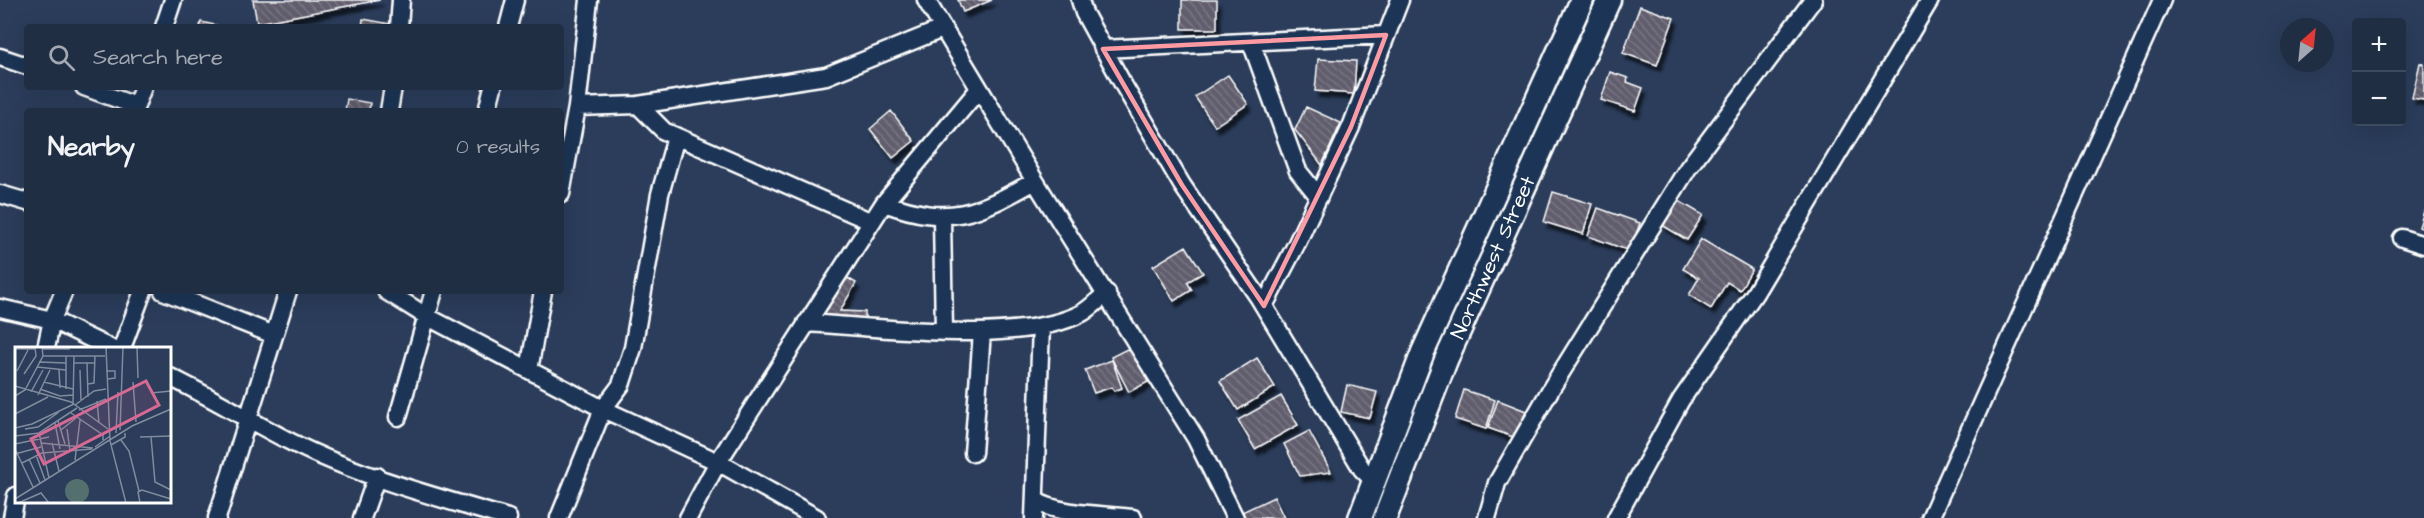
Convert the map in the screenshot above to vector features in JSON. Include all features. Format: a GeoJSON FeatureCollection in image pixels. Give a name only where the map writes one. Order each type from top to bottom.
{"type":"FeatureCollection","features":[{"type":"Feature","properties":{"kind":"main road","name":"Northwest Street"},"geometry":{"type":"LineString","coordinates":[[1361,517],[1423,352],[1582,0]]}},
{"type":"Feature","properties":{"kind":"main road","name":"Northwest Street"},"geometry":{"type":"LineString","coordinates":[[1385,518],[1446,360],[1609,0]]}},
{"type":"Feature","properties":{"kind":"street"},"geometry":{"type":"LineString","coordinates":[[165,24],[173,0]]}},
{"type":"Feature","properties":{"kind":"street"},"geometry":{"type":"LineString","coordinates":[[399,24],[401,0]]}},
{"type":"Feature","properties":{"kind":"street"},"geometry":{"type":"LineString","coordinates":[[509,24],[515,0]]}},
{"type":"Feature","properties":{"kind":"street"},"geometry":{"type":"LineString","coordinates":[[564,178],[577,107],[589,0]]}},
{"type":"Feature","properties":{"kind":"street"},"geometry":{"type":"LineString","coordinates":[[926,0],[1035,181],[1196,439],[1235,518]]}},
{"type":"Feature","properties":{"kind":"street"},"geometry":{"type":"LineString","coordinates":[[1080,0],[1103,49],[1182,185],[1264,306],[1362,469],[1376,482]]}},
{"type":"Feature","properties":{"kind":"street"},"geometry":{"type":"LineString","coordinates":[[1264,306],[1351,127],[1400,0]]}},
{"type":"Feature","properties":{"kind":"street"},"geometry":{"type":"LineString","coordinates":[[1487,518],[1497,483],[1564,368],[1688,168],[1814,0]]}},
{"type":"Feature","properties":{"kind":"street"},"geometry":{"type":"LineString","coordinates":[[1616,518],[1681,400],[1755,293],[1930,0]]}},
{"type":"Feature","properties":{"kind":"street"},"geometry":{"type":"LineString","coordinates":[[1930,518],[2162,0]]}},
{"type":"Feature","properties":{"kind":"street"},"geometry":{"type":"LineString","coordinates":[[577,107],[638,105],[826,76],[942,29]]}},
{"type":"Feature","properties":{"kind":"street"},"geometry":{"type":"LineString","coordinates":[[1103,49],[1386,35]]}},
{"type":"Feature","properties":{"kind":"street"},"geometry":{"type":"LineString","coordinates":[[1251,42],[1298,171],[1318,197]]}},
{"type":"Feature","properties":{"kind":"street"},"geometry":{"type":"LineString","coordinates":[[0,57],[24,65]]}},
{"type":"Feature","properties":{"kind":"street"},"geometry":{"type":"LineString","coordinates":[[688,518],[718,462],[884,203],[979,89]]}},
{"type":"Feature","properties":{"kind":"street"},"geometry":{"type":"LineString","coordinates":[[91,90],[135,108],[142,90]]}},
{"type":"Feature","properties":{"kind":"street"},"geometry":{"type":"LineString","coordinates":[[390,108],[392,90]]}},
{"type":"Feature","properties":{"kind":"street"},"geometry":{"type":"LineString","coordinates":[[488,108],[492,90]]}},
{"type":"Feature","properties":{"kind":"street"},"geometry":{"type":"LineString","coordinates":[[638,105],[651,120],[676,137],[872,222]]}},
{"type":"Feature","properties":{"kind":"street"},"geometry":{"type":"LineString","coordinates":[[559,518],[603,409],[621,385],[633,348],[660,194],[676,137]]}},
{"type":"Feature","properties":{"kind":"street"},"geometry":{"type":"LineString","coordinates":[[884,203],[907,211],[942,218],[990,206],[1035,181]]}},
{"type":"Feature","properties":{"kind":"street"},"geometry":{"type":"LineString","coordinates":[[0,194],[24,201]]}},
{"type":"Feature","properties":{"kind":"street"},"geometry":{"type":"LineString","coordinates":[[942,218],[944,331]]}},
{"type":"Feature","properties":{"kind":"street"},"geometry":{"type":"LineString","coordinates":[[2402,238],[2424,245]]}},
{"type":"Feature","properties":{"kind":"street"},"geometry":{"type":"LineString","coordinates":[[806,323],[982,332],[1041,326],[1082,312],[1107,293]]}},
{"type":"Feature","properties":{"kind":"street"},"geometry":{"type":"LineString","coordinates":[[46,347],[52,320],[63,294]]}},
{"type":"Feature","properties":{"kind":"street"},"geometry":{"type":"LineString","coordinates":[[122,347],[142,294]]}},
{"type":"Feature","properties":{"kind":"street"},"geometry":{"type":"LineString","coordinates":[[171,294],[274,335]]}},
{"type":"Feature","properties":{"kind":"street"},"geometry":{"type":"LineString","coordinates":[[217,518],[287,294]]}},
{"type":"Feature","properties":{"kind":"street"},"geometry":{"type":"LineString","coordinates":[[391,294],[426,316],[603,409],[718,462],[817,518]]}},
{"type":"Feature","properties":{"kind":"street"},"geometry":{"type":"LineString","coordinates":[[398,417],[433,294]]}},
{"type":"Feature","properties":{"kind":"street"},"geometry":{"type":"LineString","coordinates":[[528,370],[542,294]]}},
{"type":"Feature","properties":{"kind":"street"},"geometry":{"type":"LineString","coordinates":[[0,308],[52,320],[108,347]]}},
{"type":"Feature","properties":{"kind":"street"},"geometry":{"type":"LineString","coordinates":[[1034,518],[1041,326]]}},
{"type":"Feature","properties":{"kind":"street"},"geometry":{"type":"LineString","coordinates":[[973,453],[982,332]]}},
{"type":"Feature","properties":{"kind":"street"},"geometry":{"type":"LineString","coordinates":[[171,378],[291,442],[376,476],[497,516]]}},
{"type":"Feature","properties":{"kind":"street"},"geometry":{"type":"LineString","coordinates":[[362,518],[376,476]]}},
{"type":"Feature","properties":{"kind":"street"},"geometry":{"type":"LineString","coordinates":[[1035,500],[1042,505],[1133,518]]}},
{"type":"Feature","properties":{"kind":"street"},"geometry":{"type":"LineString","coordinates":[[12,518],[15,502]]}},
{"type":"Feature","properties":{"kind":"highlighted area"},"geometry":{"type":"Polygon","coordinates":[[[1386,35],[1351,127],[1264,306],[1182,185],[1103,49],[1386,35]]]}},
{"type":"Feature","properties":{"kind":"building"},"geometry":{"type":"Polygon","coordinates":[[[253,0],[380,0],[257,23],[253,0]]]}},
{"type":"Feature","properties":{"kind":"building"},"geometry":{"type":"Polygon","coordinates":[[[958,0],[992,0],[963,12],[958,0]]]}},
{"type":"Feature","properties":{"kind":"building"},"geometry":{"type":"Polygon","coordinates":[[[1182,0],[1217,0],[1217,29],[1182,29],[1182,0]]]}},
{"type":"Feature","properties":{"kind":"building"},"geometry":{"type":"Polygon","coordinates":[[[1640,6],[1674,18],[1657,65],[1623,53],[1640,6]]]}},
{"type":"Feature","properties":{"kind":"building"},"geometry":{"type":"Polygon","coordinates":[[[363,19],[391,24],[362,24],[363,19]]]}},
{"type":"Feature","properties":{"kind":"building"},"geometry":{"type":"Polygon","coordinates":[[[1318,59],[1356,61],[1354,94],[1315,91],[1318,59]]]}},
{"type":"Feature","properties":{"kind":"building"},"geometry":{"type":"Polygon","coordinates":[[[2420,63],[2424,64],[2424,100],[2412,98],[2420,63]]]}},
{"type":"Feature","properties":{"kind":"building"},"geometry":{"type":"Polygon","coordinates":[[[1610,72],[1628,78],[1627,82],[1643,88],[1635,111],[1601,100],[1610,72]]]}},
{"type":"Feature","properties":{"kind":"building"},"geometry":{"type":"Polygon","coordinates":[[[1228,75],[1248,104],[1215,126],[1195,97],[1228,75]]]}},
{"type":"Feature","properties":{"kind":"building"},"geometry":{"type":"Polygon","coordinates":[[[347,99],[370,103],[369,108],[346,108],[347,99]]]}},
{"type":"Feature","properties":{"kind":"building"},"geometry":{"type":"Polygon","coordinates":[[[1306,107],[1341,123],[1322,165],[1295,130],[1306,107]]]}},
{"type":"Feature","properties":{"kind":"building"},"geometry":{"type":"Polygon","coordinates":[[[891,111],[914,141],[893,158],[870,129],[891,111]]]}},
{"type":"Feature","properties":{"kind":"building"},"geometry":{"type":"Polygon","coordinates":[[[1553,192],[1592,204],[1583,234],[1544,222],[1553,192]]]}},
{"type":"Feature","properties":{"kind":"building"},"geometry":{"type":"Polygon","coordinates":[[[1677,200],[1703,215],[1687,240],[1662,225],[1677,200]]]}},
{"type":"Feature","properties":{"kind":"building"},"geometry":{"type":"Polygon","coordinates":[[[1598,208],[1640,223],[1630,251],[1588,236],[1598,208]]]}},
{"type":"Feature","properties":{"kind":"building"},"geometry":{"type":"Polygon","coordinates":[[[2424,211],[2424,229],[2419,227],[2424,211]]]}},
{"type":"Feature","properties":{"kind":"building"},"geometry":{"type":"Polygon","coordinates":[[[1701,239],[1752,269],[1740,290],[1727,282],[1711,309],[1689,295],[1699,278],[1683,269],[1701,239]]]}},
{"type":"Feature","properties":{"kind":"building"},"geometry":{"type":"Polygon","coordinates":[[[1186,246],[1203,273],[1187,282],[1192,290],[1174,301],[1153,266],[1186,246]]]}},
{"type":"Feature","properties":{"kind":"building"},"geometry":{"type":"Polygon","coordinates":[[[844,276],[856,283],[840,311],[865,312],[865,320],[818,319],[844,276]]]}},
{"type":"Feature","properties":{"kind":"building"},"geometry":{"type":"Polygon","coordinates":[[[1131,347],[1148,382],[1129,392],[1111,357],[1131,347]]]}},
{"type":"Feature","properties":{"kind":"building"},"geometry":{"type":"Polygon","coordinates":[[[1257,358],[1275,387],[1238,410],[1220,381],[1257,358]]]}},
{"type":"Feature","properties":{"kind":"building"},"geometry":{"type":"Polygon","coordinates":[[[1112,360],[1122,388],[1114,391],[1112,387],[1094,393],[1085,370],[1112,360]]]}},
{"type":"Feature","properties":{"kind":"building"},"geometry":{"type":"Polygon","coordinates":[[[1347,385],[1377,392],[1370,418],[1341,412],[1347,385]]]}},
{"type":"Feature","properties":{"kind":"building"},"geometry":{"type":"Polygon","coordinates":[[[1464,390],[1495,400],[1486,429],[1455,419],[1464,390]]]}},
{"type":"Feature","properties":{"kind":"building"},"geometry":{"type":"Polygon","coordinates":[[[1281,396],[1298,425],[1255,449],[1238,420],[1281,396]]]}},
{"type":"Feature","properties":{"kind":"building"},"geometry":{"type":"Polygon","coordinates":[[[1498,400],[1526,411],[1516,438],[1488,428],[1498,400]]]}},
{"type":"Feature","properties":{"kind":"building"},"geometry":{"type":"Polygon","coordinates":[[[1309,431],[1331,472],[1300,476],[1284,444],[1309,431]]]}},
{"type":"Feature","properties":{"kind":"building"},"geometry":{"type":"Polygon","coordinates":[[[1274,497],[1284,518],[1245,518],[1242,512],[1274,497]]]}}]}
